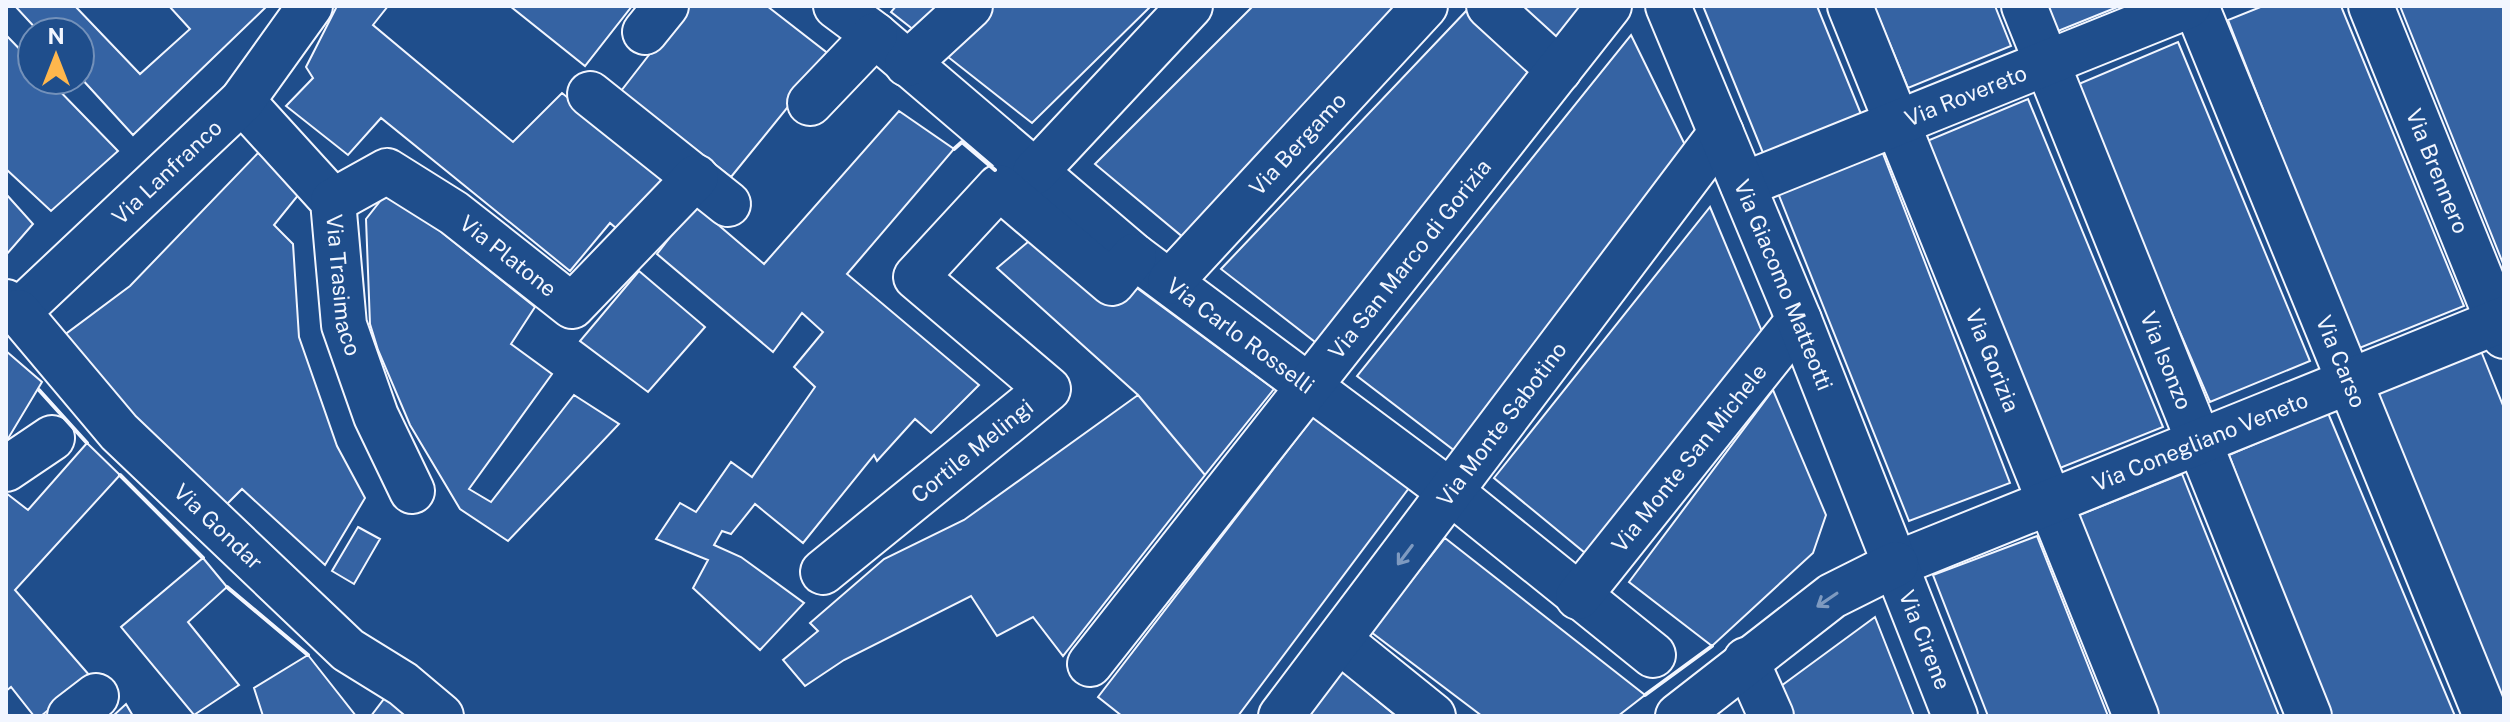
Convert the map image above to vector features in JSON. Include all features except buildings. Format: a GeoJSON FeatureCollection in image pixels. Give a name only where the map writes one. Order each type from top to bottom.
{"type":"FeatureCollection","features":[{"type":"Feature","properties":{"kind":"street","name":"Via Lanfranco"},"geometry":{"type":"LineString","coordinates":[[12,307],[242,101],[310,6]]}},
{"type":"Feature","properties":{"kind":"street"},"geometry":{"type":"LineString","coordinates":[[907,64],[970,6]]}},
{"type":"Feature","properties":{"kind":"street"},"geometry":{"type":"LineString","coordinates":[[1035,172],[1190,6]]}},
{"type":"Feature","properties":{"kind":"street","name":"Via Bergamo"},"geometry":{"type":"LineString","coordinates":[[1170,282],[1425,6]]}},
{"type":"Feature","properties":{"kind":"street"},"geometry":{"type":"LineString","coordinates":[[1489,6],[1559,70]]}},
{"type":"Feature","properties":{"kind":"street","name":"Via San Marco di Gorizia"},"geometry":{"type":"LineString","coordinates":[[1090,664],[1609,6]]}},
{"type":"Feature","properties":{"kind":"street","name":"Via Giacomo Matteotti"},"geometry":{"type":"LineString","coordinates":[[1668,6],[1799,320],[1896,564]]}},
{"type":"Feature","properties":{"kind":"street","name":"Via Gorizia"},"geometry":{"type":"LineString","coordinates":[[1850,6],[2136,716]]}},
{"type":"Feature","properties":{"kind":"street","name":"Via Isonzo"},"geometry":{"type":"LineString","coordinates":[[2024,6],[2309,716]]}},
{"type":"Feature","properties":{"kind":"street","name":"Via Rovereto"},"geometry":{"type":"LineString","coordinates":[[1743,185],[2188,6]]}},
{"type":"Feature","properties":{"kind":"street","name":"Via Carso"},"geometry":{"type":"LineString","coordinates":[[2196,6],[2486,716]]}},
{"type":"Feature","properties":{"kind":"street","name":"Via Brennero"},"geometry":{"type":"LineString","coordinates":[[2371,6],[2502,326]]}},
{"type":"Feature","properties":{"kind":"street"},"geometry":{"type":"LineString","coordinates":[[810,103],[855,16]]}},
{"type":"Feature","properties":{"kind":"street","name":"Via Carlo Rosselli"},"geometry":{"type":"LineString","coordinates":[[855,16],[907,64],[1134,256],[1452,493],[1653,655]]}},
{"type":"Feature","properties":{"kind":"street","name":"Via Platone"},"geometry":{"type":"LineString","coordinates":[[333,201],[387,171],[454,213],[572,306],[712,191],[590,94]]}},
{"type":"Feature","properties":{"kind":"street","name":"Via Trasimaco"},"geometry":{"type":"LineString","coordinates":[[242,101],[333,201],[344,325],[376,416],[412,491]]}},
{"type":"Feature","properties":{"kind":"street","name":"Via Monte Sabotino"},"geometry":{"type":"LineString","coordinates":[[1281,716],[1721,133]]}},
{"type":"Feature","properties":{"kind":"street","name":"Cortile Melingi"},"geometry":{"type":"LineString","coordinates":[[823,572],[1048,389],[916,277],[999,187],[1112,283],[1134,256]]}},
{"type":"Feature","properties":{"kind":"street","name":"Via Gondar"},"geometry":{"type":"LineString","coordinates":[[12,307],[130,443],[348,650],[403,684],[441,716]]}},
{"type":"Feature","properties":{"kind":"street","name":"Via Monte San Michele"},"geometry":{"type":"LineString","coordinates":[[1578,597],[1799,320]]}},
{"type":"Feature","properties":{"kind":"street","name":"Via Conegliano Veneto"},"geometry":{"type":"LineString","coordinates":[[1678,716],[1832,596],[1896,564],[2349,382],[2502,326]]}},
{"type":"Feature","properties":{"kind":"street"},"geometry":{"type":"LineString","coordinates":[[6,469],[52,438]]}},
{"type":"Feature","properties":{"kind":"street","name":"Via Cirene"},"geometry":{"type":"LineString","coordinates":[[1896,564],[1955,716]]}},
{"type":"Feature","properties":{"kind":"street"},"geometry":{"type":"LineString","coordinates":[[1340,641],[1433,716]]}},
{"type":"Feature","properties":{"kind":"street"},"geometry":{"type":"LineString","coordinates":[[1746,660],[1771,716]]}},
{"type":"Feature","properties":{"kind":"wall"},"geometry":{"type":"LineString","coordinates":[[954,149],[962,142],[995,170]]}},
{"type":"Feature","properties":{"kind":"wall"},"geometry":{"type":"LineString","coordinates":[[39,390],[87,443]]}},
{"type":"Feature","properties":{"kind":"wall"},"geometry":{"type":"LineString","coordinates":[[120,475],[203,558]]}},
{"type":"Feature","properties":{"kind":"wall"},"geometry":{"type":"LineString","coordinates":[[227,587],[308,655]]}},
{"type":"Feature","properties":{"kind":"wall"},"geometry":{"type":"LineString","coordinates":[[1645,695],[1712,646]]}}]}
